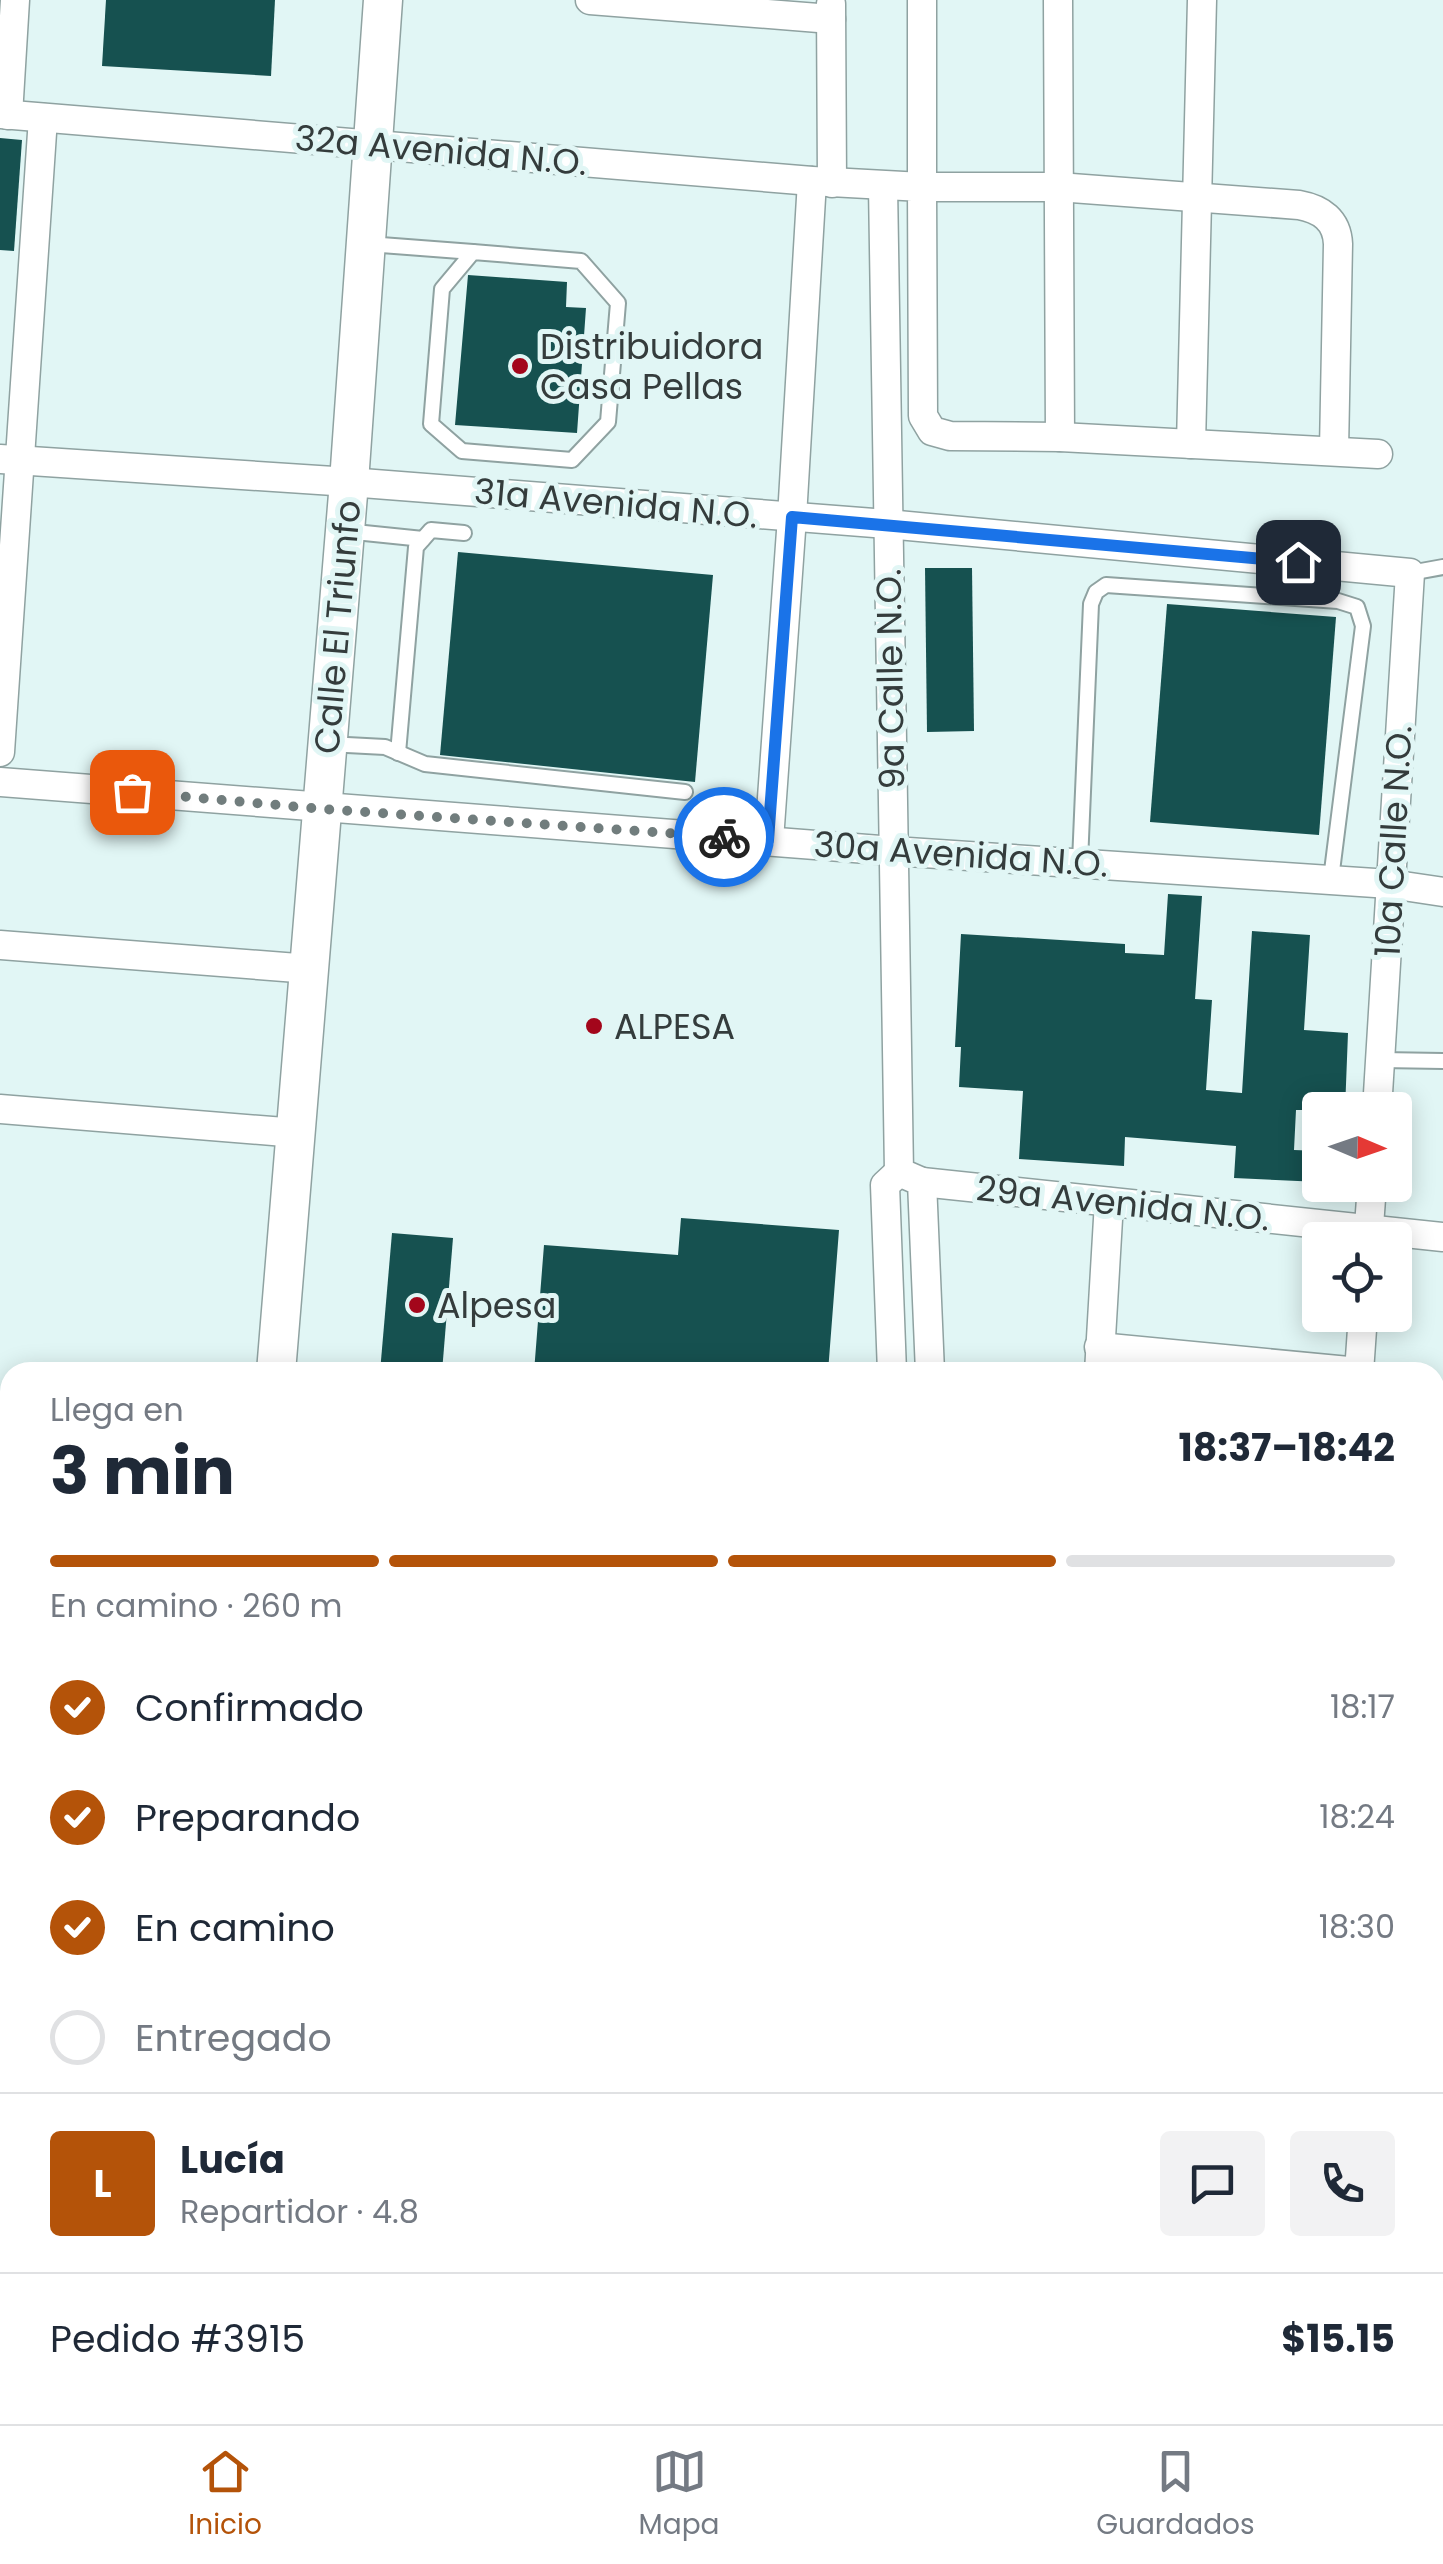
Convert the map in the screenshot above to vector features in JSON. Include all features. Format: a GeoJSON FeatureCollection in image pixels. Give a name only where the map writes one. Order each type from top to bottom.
{"type":"FeatureCollection","features":[{"type":"Feature","properties":{"kind":"main road","name":"Calle El Triunfo"},"geometry":{"type":"LineString","coordinates":[[277,1362],[349,482],[383,0]]}},
{"type":"Feature","properties":{"kind":"street"},"geometry":{"type":"LineString","coordinates":[[4,115],[15,0]]}},
{"type":"Feature","properties":{"kind":"street"},"geometry":{"type":"LineString","coordinates":[[590,0],[831,10],[822,182],[768,840]]}},
{"type":"Feature","properties":{"kind":"street"},"geometry":{"type":"LineString","coordinates":[[922,0],[922,416],[932,432],[950,436],[1060,437],[1378,454]]}},
{"type":"Feature","properties":{"kind":"street"},"geometry":{"type":"LineString","coordinates":[[1058,0],[1060,437]]}},
{"type":"Feature","properties":{"kind":"street"},"geometry":{"type":"LineString","coordinates":[[1192,444],[1202,0]]}},
{"type":"Feature","properties":{"kind":"street","name":"32a Avenida N.O."},"geometry":{"type":"LineString","coordinates":[[4,115],[822,182],[922,188],[1058,188],[1312,207],[1326,214],[1337,231],[1334,450]]}},
{"type":"Feature","properties":{"kind":"street"},"geometry":{"type":"LineString","coordinates":[[0,752],[10,459],[44,118]]}},
{"type":"Feature","properties":{"kind":"street","name":"9a Calle N.O."},"geometry":{"type":"LineString","coordinates":[[883,186],[893,851],[910,1177],[929,1362]]}},
{"type":"Feature","properties":{"kind":"street","name":"31a Avenida N.O."},"geometry":{"type":"LineString","coordinates":[[10,459],[887,524],[1410,573]]}},
{"type":"Feature","properties":{"kind":"street","name":"10a Calle N.O."},"geometry":{"type":"LineString","coordinates":[[1378,1092],[1410,573]]}},
{"type":"Feature","properties":{"kind":"street","name":"30a Avenida N.O."},"geometry":{"type":"LineString","coordinates":[[0,782],[893,851],[1390,884],[1443,892]]}},
{"type":"Feature","properties":{"kind":"street"},"geometry":{"type":"LineString","coordinates":[[0,946],[310,970]]}},
{"type":"Feature","properties":{"kind":"street"},"geometry":{"type":"LineString","coordinates":[[0,1109],[297,1133]]}},
{"type":"Feature","properties":{"kind":"street","name":"9a Calle N.O."},"geometry":{"type":"LineString","coordinates":[[892,1362],[885,1186],[910,1177]]}},
{"type":"Feature","properties":{"kind":"street","name":"29a Avenida N.O."},"geometry":{"type":"LineString","coordinates":[[910,1177],[1302,1226]]}},
{"type":"Feature","properties":{"kind":"street"},"geometry":{"type":"LineString","coordinates":[[1110,1202],[1099,1360],[1142,1362]]}},
{"type":"Feature","properties":{"kind":"street","name":"29a Avenida N.O."},"geometry":{"type":"LineString","coordinates":[[1412,1236],[1443,1237]]}},
{"type":"Feature","properties":{"kind":"street"},"geometry":{"type":"LineString","coordinates":[[1360,1362],[1362,1332]]}},
{"type":"Feature","properties":{"kind":"lane"},"geometry":{"type":"LineString","coordinates":[[367,244],[472,252],[582,261],[618,303],[608,422],[572,460],[462,451],[431,424],[442,289],[472,252]]}},
{"type":"Feature","properties":{"kind":"lane"},"geometry":{"type":"LineString","coordinates":[[398,752],[416,547],[432,530],[464,533]]}},
{"type":"Feature","properties":{"kind":"lane"},"geometry":{"type":"LineString","coordinates":[[345,531],[423,539]]}},
{"type":"Feature","properties":{"kind":"lane"},"geometry":{"type":"LineString","coordinates":[[1410,573],[1443,567]]}},
{"type":"Feature","properties":{"kind":"lane"},"geometry":{"type":"LineString","coordinates":[[1080,862],[1092,604],[1096,592],[1106,585],[1338,601],[1357,607],[1364,626],[1331,880]]}},
{"type":"Feature","properties":{"kind":"lane"},"geometry":{"type":"LineString","coordinates":[[327,744],[384,746],[425,764],[685,792]]}},
{"type":"Feature","properties":{"kind":"lane"},"geometry":{"type":"LineString","coordinates":[[1380,1060],[1443,1061]]}},
{"type":"Feature","properties":{"kind":"building"},"geometry":{"type":"Polygon","coordinates":[[[106,0],[275,0],[271,76],[102,66],[106,0]]]}},
{"type":"Feature","properties":{"kind":"building"},"geometry":{"type":"Polygon","coordinates":[[[0,138],[22,140],[14,251],[0,250],[0,138]]]}},
{"type":"Feature","properties":{"kind":"building","name":"Distribuidora Casa Pellas"},"geometry":{"type":"Polygon","coordinates":[[[468,275],[567,282],[566,307],[586,308],[577,433],[455,425],[468,275]]]}},
{"type":"Feature","properties":{"kind":"building"},"geometry":{"type":"Polygon","coordinates":[[[458,552],[713,575],[695,782],[440,755],[458,552]]]}},
{"type":"Feature","properties":{"kind":"building"},"geometry":{"type":"Polygon","coordinates":[[[925,568],[972,568],[974,731],[927,732],[925,568]]]}},
{"type":"Feature","properties":{"kind":"building"},"geometry":{"type":"Polygon","coordinates":[[[1167,604],[1336,617],[1319,835],[1150,822],[1167,604]]]}},
{"type":"Feature","properties":{"kind":"building"},"geometry":{"type":"Polygon","coordinates":[[[1168,894],[1202,896],[1195,999],[1212,1000],[1206,1090],[1242,1093],[1252,931],[1310,935],[1304,1030],[1348,1033],[1346,1092],[1302,1092],[1302,1110],[1296,1110],[1294,1150],[1302,1150],[1302,1181],[1234,1178],[1236,1146],[1125,1137],[1124,1166],[1019,1159],[1023,1091],[959,1087],[961,1047],[955,1047],[961,934],[1125,944],[1125,953],[1164,955],[1168,894]]]}},
{"type":"Feature","properties":{"kind":"building"},"geometry":{"type":"Polygon","coordinates":[[[681,1218],[839,1230],[829,1362],[535,1362],[544,1245],[678,1255],[681,1218]]]}},
{"type":"Feature","properties":{"kind":"building","name":"Alpesa"},"geometry":{"type":"Polygon","coordinates":[[[392,1233],[453,1238],[443,1362],[381,1362],[392,1233]]]}},
{"type":"Feature","properties":{"kind":"way so far"},"geometry":{"type":"LineString","coordinates":[[132,792],[724,837]]}},
{"type":"Feature","properties":{"kind":"place","name":"Distribuidora Casa Pellas"},"geometry":{"type":"Point","coordinates":[520,366]}},
{"type":"Feature","properties":{"kind":"place","name":"ALPESA"},"geometry":{"type":"Point","coordinates":[594,1026]}},
{"type":"Feature","properties":{"kind":"place","name":"Alpesa"},"geometry":{"type":"Point","coordinates":[417,1305]}},
{"type":"Feature","properties":{"kind":"route"},"geometry":{"type":"LineString","coordinates":[[724,837],[768,840],[792,517],[1298,562]]}}]}
